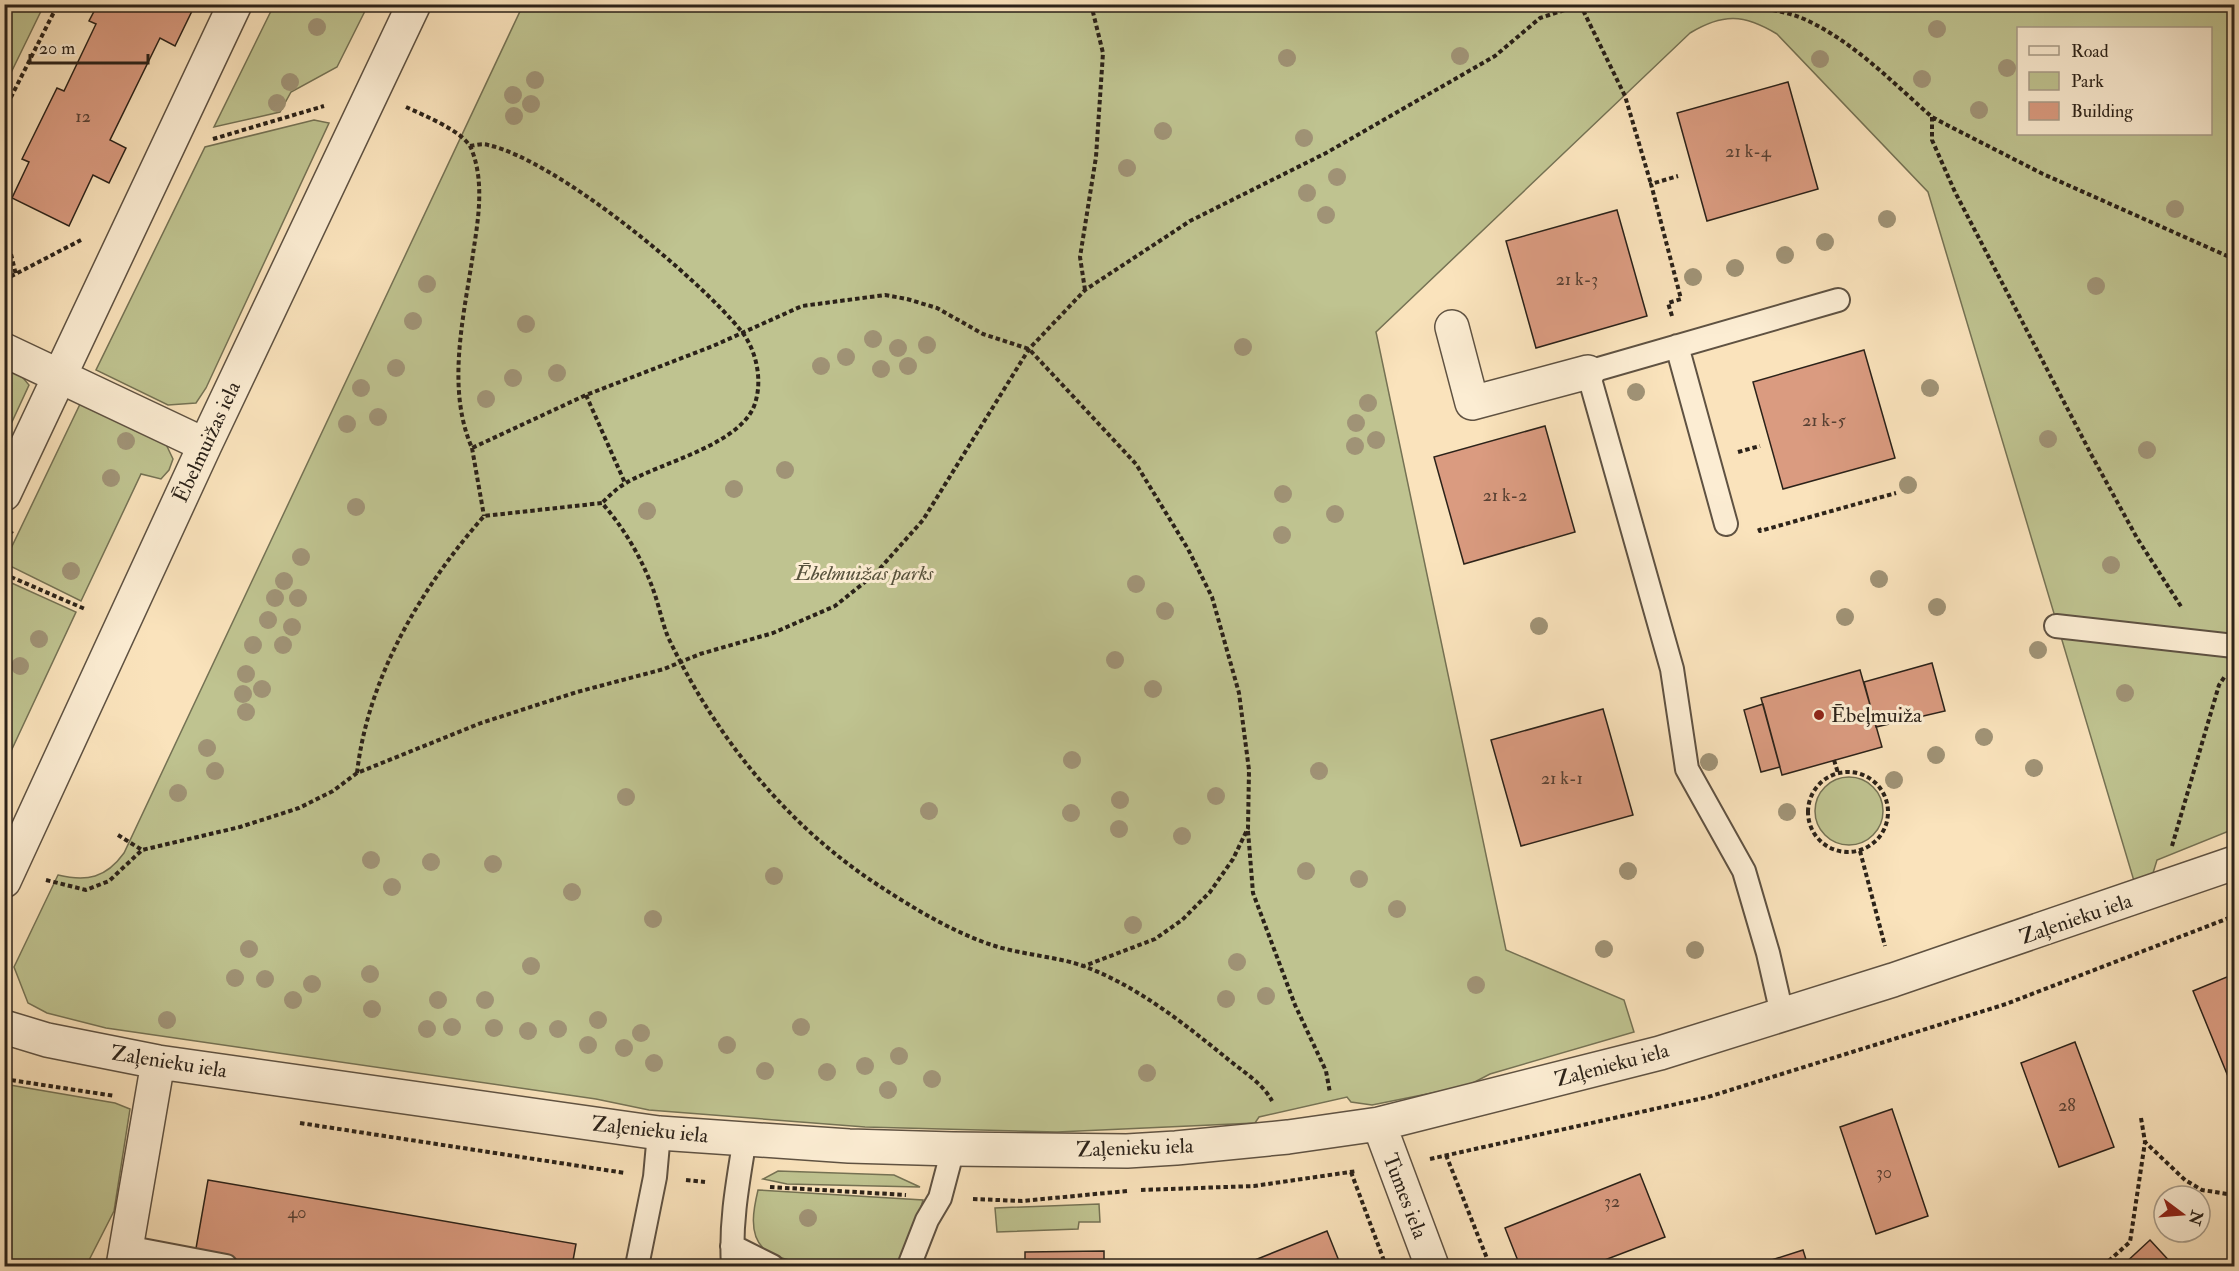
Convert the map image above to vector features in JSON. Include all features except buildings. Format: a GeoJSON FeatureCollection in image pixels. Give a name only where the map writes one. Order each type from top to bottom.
{"type":"FeatureCollection","features":[{"type":"Feature","properties":{"kind":"street"},"geometry":{"type":"LineString","coordinates":[[4,494],[235,4]]}},
{"type":"Feature","properties":{"kind":"street","name":"Ēbelmuižas iela"},"geometry":{"type":"LineString","coordinates":[[4,881],[205,445],[414,4]]}},
{"type":"Feature","properties":{"kind":"street"},"geometry":{"type":"LineString","coordinates":[[1452,327],[1472,403],[1588,372]]}},
{"type":"Feature","properties":{"kind":"street"},"geometry":{"type":"LineString","coordinates":[[4,350],[205,445]]}},
{"type":"Feature","properties":{"kind":"street","name":"Zaļenieku iela"},"geometry":{"type":"LineString","coordinates":[[4,1027],[46,1040],[158,1062],[659,1133],[849,1146],[1127,1151],[1288,1137],[1379,1124],[1660,1053],[1893,980],[2235,863]]}},
{"type":"Feature","properties":{"kind":"street"},"geometry":{"type":"LineString","coordinates":[[125,1257],[158,1062]]}},
{"type":"Feature","properties":{"kind":"street","name":"Tumes iela"},"geometry":{"type":"LineString","coordinates":[[1379,1124],[1432,1266]]}},
{"type":"Feature","properties":{"kind":"lane"},"geometry":{"type":"LineString","coordinates":[[1782,1014],[1768,953],[1744,871],[1687,769],[1672,669],[1588,372],[1838,300]]}},
{"type":"Feature","properties":{"kind":"lane"},"geometry":{"type":"LineString","coordinates":[[1686,344],[1726,524]]}},
{"type":"Feature","properties":{"kind":"lane"},"geometry":{"type":"LineString","coordinates":[[2056,626],[2235,646]]}},
{"type":"Feature","properties":{"kind":"lane"},"geometry":{"type":"LineString","coordinates":[[637,1266],[655,1177],[659,1133]]}},
{"type":"Feature","properties":{"kind":"lane"},"geometry":{"type":"LineString","coordinates":[[745,1138],[737,1186],[732,1256],[772,1266]]}},
{"type":"Feature","properties":{"kind":"lane"},"geometry":{"type":"LineString","coordinates":[[909,1266],[927,1220],[940,1197],[953,1149]]}},
{"type":"Feature","properties":{"kind":"lane"},"geometry":{"type":"LineString","coordinates":[[125,1257],[226,1266]]}},
{"type":"Feature","properties":{"kind":"path"},"geometry":{"type":"LineString","coordinates":[[4,111],[58,4]]}},
{"type":"Feature","properties":{"kind":"path"},"geometry":{"type":"LineString","coordinates":[[1084,290],[1080,257],[1096,157],[1103,53],[1091,4]]}},
{"type":"Feature","properties":{"kind":"path"},"geometry":{"type":"LineString","coordinates":[[1713,4],[1772,7],[1803,18],[1842,39],[1932,117],[2043,174],[2235,259]]}},
{"type":"Feature","properties":{"kind":"path"},"geometry":{"type":"LineString","coordinates":[[45,880],[86,890],[109,881],[142,850],[240,827],[299,808],[333,791],[357,773],[481,723],[577,692],[664,669],[700,654],[773,633],[835,606],[875,574],[923,520],[1029,349],[1084,290],[1190,221],[1326,153],[1486,61],[1540,18],[1580,5],[1625,96],[1681,299],[1668,303],[1677,335],[1686,344]]}},
{"type":"Feature","properties":{"kind":"path"},"geometry":{"type":"LineString","coordinates":[[210,140],[325,106]]}},
{"type":"Feature","properties":{"kind":"path"},"geometry":{"type":"LineString","coordinates":[[1932,117],[1932,140],[1955,192],[2137,538],[2202,642]]}},
{"type":"Feature","properties":{"kind":"path"},"geometry":{"type":"LineString","coordinates":[[449,128],[470,146],[481,202],[458,375],[463,427],[472,448],[484,516]]}},
{"type":"Feature","properties":{"kind":"path"},"geometry":{"type":"LineString","coordinates":[[357,773],[361,738],[393,653],[436,576],[484,516],[602,503],[625,483],[726,436],[745,422],[756,401],[758,365],[743,333],[690,280],[636,233],[590,199],[513,153],[486,144],[470,146]]}},
{"type":"Feature","properties":{"kind":"path"},"geometry":{"type":"LineString","coordinates":[[1651,184],[1678,176]]}},
{"type":"Feature","properties":{"kind":"path"},"geometry":{"type":"LineString","coordinates":[[4,225],[16,275]]}},
{"type":"Feature","properties":{"kind":"path"},"geometry":{"type":"LineString","coordinates":[[472,448],[586,395],[743,333],[802,306],[885,295],[937,308],[983,334],[1029,349],[1136,464],[1188,549],[1212,597],[1239,693],[1249,770],[1248,828],[1253,893],[1295,1005],[1326,1071],[1331,1098]]}},
{"type":"Feature","properties":{"kind":"path"},"geometry":{"type":"LineString","coordinates":[[586,395],[625,483]]}},
{"type":"Feature","properties":{"kind":"path"},"geometry":{"type":"LineString","coordinates":[[1736,453],[1740,464]]}},
{"type":"Feature","properties":{"kind":"path"},"geometry":{"type":"LineString","coordinates":[[1756,520],[1760,531],[1896,494]]}},
{"type":"Feature","properties":{"kind":"path"},"geometry":{"type":"LineString","coordinates":[[602,503],[621,525],[653,589],[667,634],[705,707],[740,755],[814,838],[845,863],[905,902],[993,945],[1084,966],[1109,977],[1171,1014],[1270,1096],[1288,1137]]}},
{"type":"Feature","properties":{"kind":"path"},"geometry":{"type":"LineString","coordinates":[[4,574],[85,609]]}},
{"type":"Feature","properties":{"kind":"path"},"geometry":{"type":"LineString","coordinates":[[2173,886],[2170,860],[2172,839],[2219,685],[2229,671]]}},
{"type":"Feature","properties":{"kind":"path"},"geometry":{"type":"LineString","coordinates":[[1834,760],[1838,773]]}},
{"type":"Feature","properties":{"kind":"path"},"geometry":{"type":"LineString","coordinates":[[1854,772],[1867,776],[1886,796],[1889,809],[1881,835],[1860,851],[1841,851],[1823,843],[1809,822],[1808,809],[1811,796],[1818,785],[1838,773],[1854,772]]}},
{"type":"Feature","properties":{"kind":"path"},"geometry":{"type":"LineString","coordinates":[[1084,966],[1155,939],[1182,920],[1210,892],[1233,859],[1248,828]]}},
{"type":"Feature","properties":{"kind":"path"},"geometry":{"type":"LineString","coordinates":[[118,836],[142,850]]}},
{"type":"Feature","properties":{"kind":"path"},"geometry":{"type":"LineString","coordinates":[[1860,851],[1893,980]]}},
{"type":"Feature","properties":{"kind":"path"},"geometry":{"type":"LineString","coordinates":[[4,1079],[127,1098],[152,1098]]}},
{"type":"Feature","properties":{"kind":"path"},"geometry":{"type":"LineString","coordinates":[[2103,1266],[2130,1242],[2145,1142],[2140,1118]]}},
{"type":"Feature","properties":{"kind":"path"},"geometry":{"type":"LineString","coordinates":[[292,1122],[655,1177]]}},
{"type":"Feature","properties":{"kind":"path"},"geometry":{"type":"LineString","coordinates":[[2145,1142],[2185,1180],[2202,1190],[2235,1195]]}},
{"type":"Feature","properties":{"kind":"path"},"geometry":{"type":"LineString","coordinates":[[1446,1155],[1490,1266]]}},
{"type":"Feature","properties":{"kind":"path"},"geometry":{"type":"LineString","coordinates":[[1351,1172],[1386,1266]]}},
{"type":"Feature","properties":{"kind":"green space"},"geometry":{"type":"Polygon","coordinates":[[[4,5],[44,5],[5,85],[4,5]]]}},
{"type":"Feature","properties":{"kind":"green space"},"geometry":{"type":"Polygon","coordinates":[[[274,5],[368,5],[337,67],[291,92],[280,112],[214,127],[274,5]]]}},
{"type":"Feature","properties":{"kind":"green space","name":"Ēbelmuižas parks"},"geometry":{"type":"Polygon","coordinates":[[[523,5],[2234,5],[2234,829],[2157,860],[2153,873],[2134,881],[1928,192],[1777,34],[1765,27],[1734,18],[1713,22],[1690,33],[1376,332],[1506,950],[1624,1000],[1634,1032],[1490,1074],[1467,1086],[1372,1105],[1351,1102],[1347,1097],[1259,1117],[1255,1123],[1057,1132],[865,1127],[649,1110],[596,1099],[106,1028],[47,1013],[28,1003],[14,967],[58,875],[87,878],[103,873],[124,853],[523,5]]]}},
{"type":"Feature","properties":{"kind":"green space"},"geometry":{"type":"Polygon","coordinates":[[[314,120],[329,123],[206,388],[196,403],[168,405],[96,370],[205,147],[314,120]]]}},
{"type":"Feature","properties":{"kind":"green space"},"geometry":{"type":"Polygon","coordinates":[[[5,367],[19,373],[29,385],[5,437],[5,367]]]}},
{"type":"Feature","properties":{"kind":"green space"},"geometry":{"type":"Polygon","coordinates":[[[82,400],[163,438],[173,459],[169,470],[161,479],[141,474],[81,601],[4,563],[82,400]]]}},
{"type":"Feature","properties":{"kind":"green space"},"geometry":{"type":"Polygon","coordinates":[[[5,580],[76,612],[5,764],[5,580]]]}},
{"type":"Feature","properties":{"kind":"green space"},"geometry":{"type":"Polygon","coordinates":[[[1849,777],[1862,780],[1873,787],[1880,798],[1883,811],[1880,824],[1873,835],[1862,842],[1849,845],[1836,842],[1825,835],[1818,824],[1815,811],[1818,798],[1825,787],[1836,780],[1849,777]]]}},
{"type":"Feature","properties":{"kind":"green space"},"geometry":{"type":"Polygon","coordinates":[[[4,1084],[115,1103],[130,1109],[114,1211],[86,1266],[5,1266],[4,1084]]]}},
{"type":"Feature","properties":{"kind":"green space"},"geometry":{"type":"Polygon","coordinates":[[[778,1171],[894,1175],[920,1187],[787,1184],[763,1179],[778,1171]]]}},
{"type":"Feature","properties":{"kind":"green space"},"geometry":{"type":"Polygon","coordinates":[[[758,1190],[923,1200],[904,1266],[829,1266],[791,1261],[763,1248],[758,1242],[754,1228],[758,1190]]]}},
{"type":"Feature","properties":{"kind":"green space"},"geometry":{"type":"Polygon","coordinates":[[[1099,1204],[1100,1222],[1079,1222],[1078,1229],[997,1232],[995,1208],[1099,1204]]]}},
{"type":"Feature","properties":{"kind":"place","name":"Ēbeļmuiža"},"geometry":{"type":"Point","coordinates":[1819,715]}}]}
